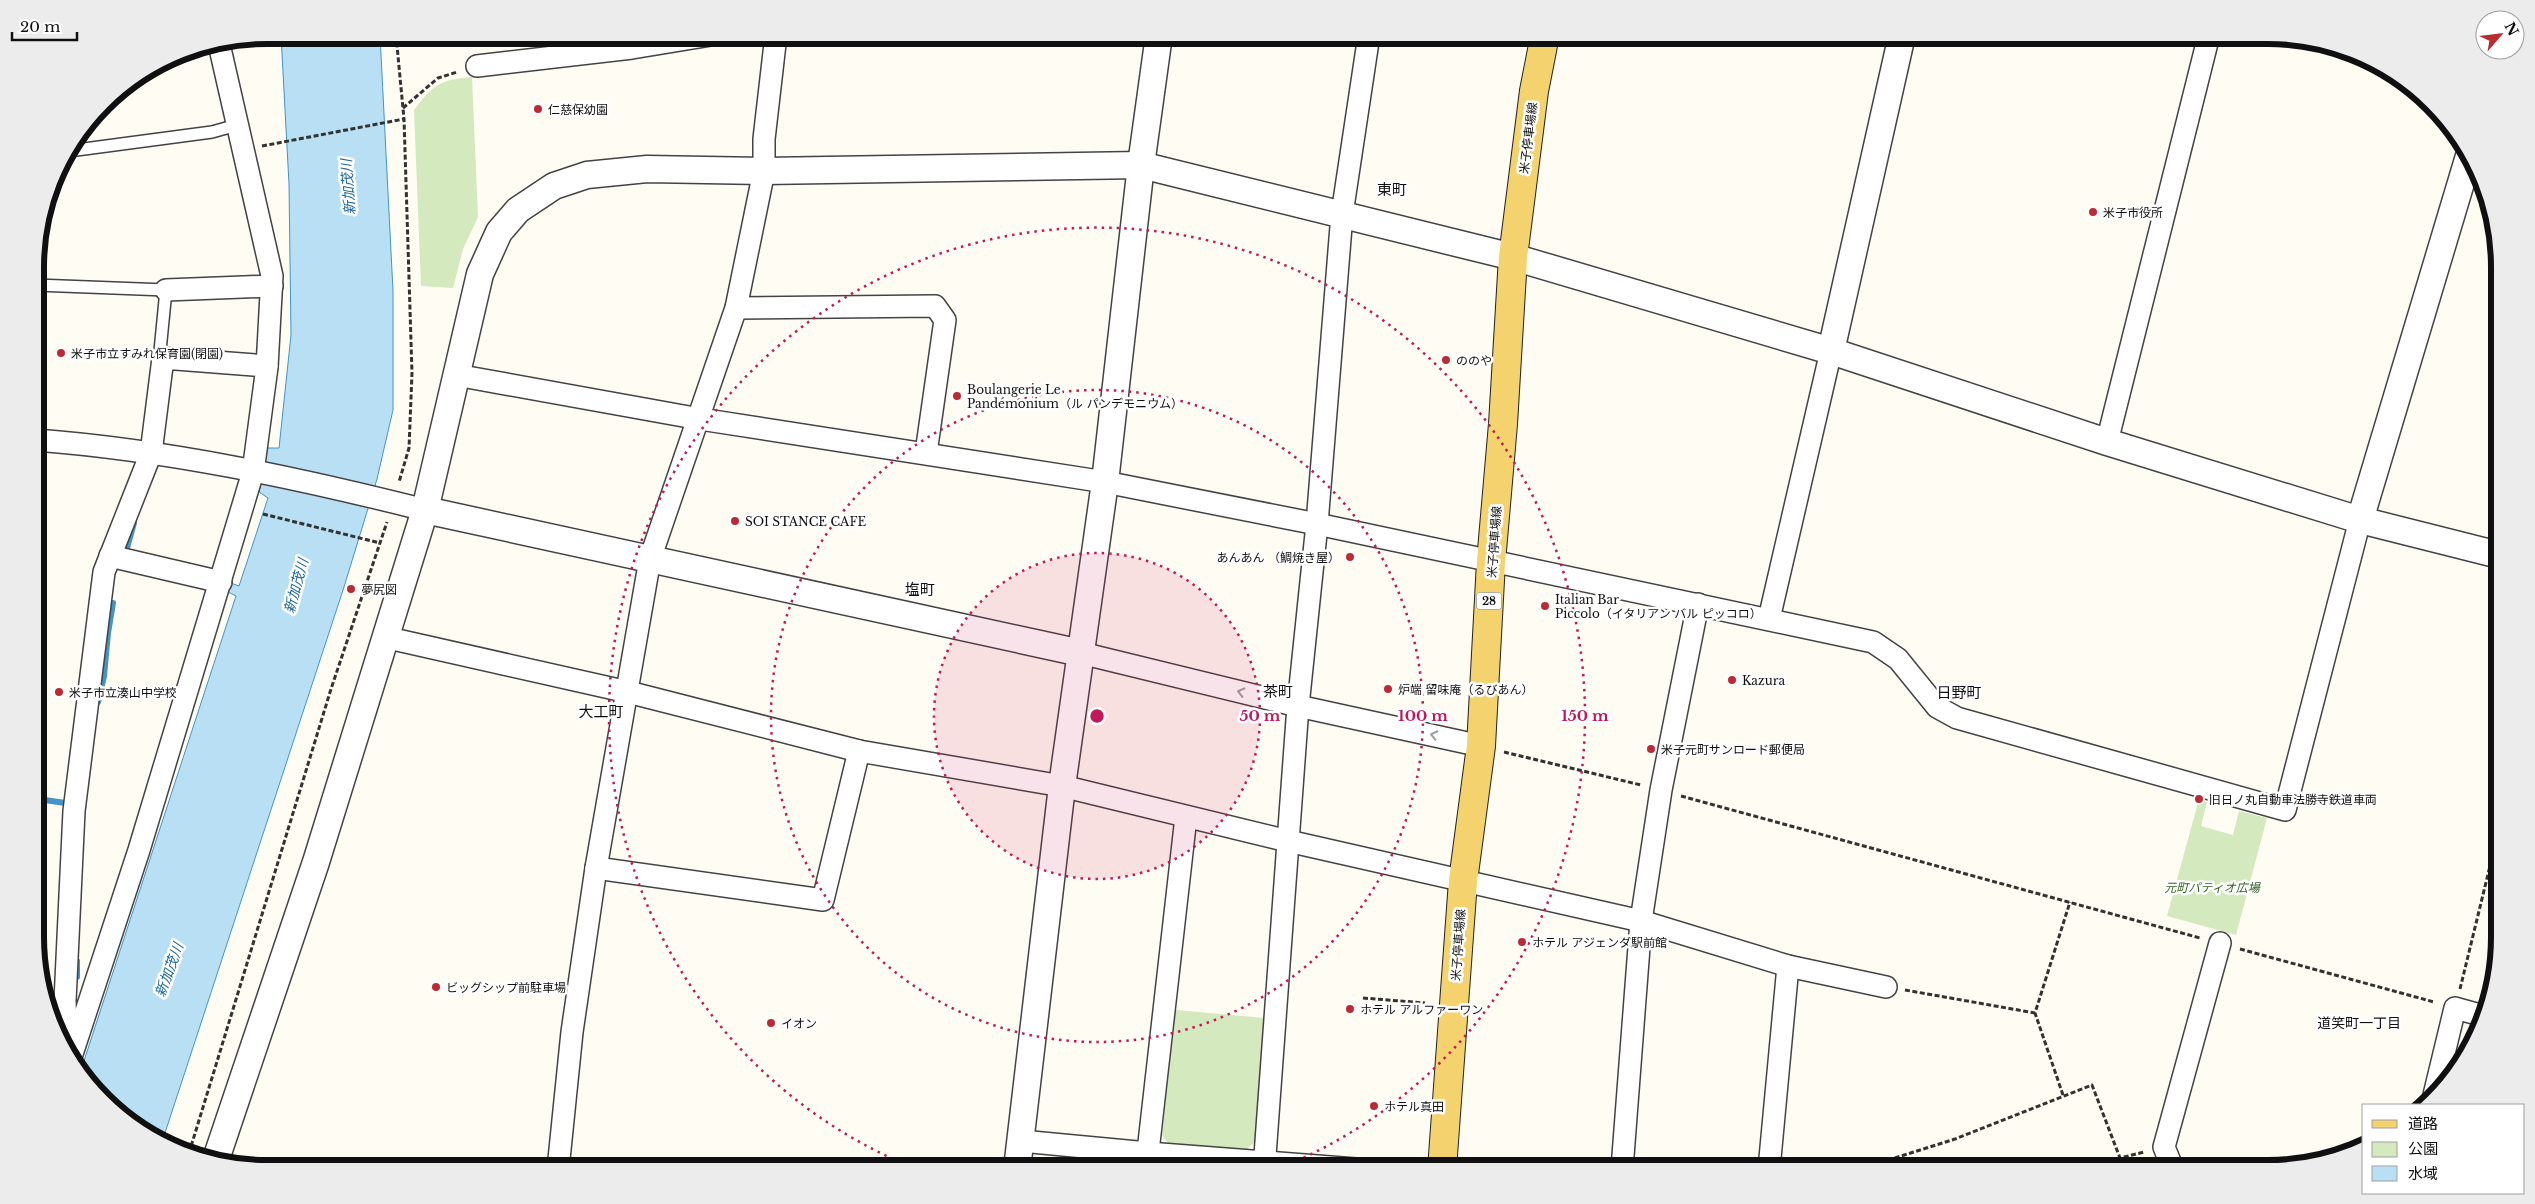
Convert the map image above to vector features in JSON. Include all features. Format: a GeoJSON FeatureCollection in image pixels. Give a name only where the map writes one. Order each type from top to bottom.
{"type":"FeatureCollection","features":[{"type":"Feature","properties":{"kind":"main road","name":"米子停車場線"},"geometry":{"type":"LineString","coordinates":[[1443,1160],[1463,881],[1481,746],[1491,562],[1503,424],[1513,256],[1534,91],[1543,44]]}},
{"type":"Feature","properties":{"kind":"street"},"geometry":{"type":"LineString","coordinates":[[477,66],[656,44]]}},
{"type":"Feature","properties":{"kind":"street"},"geometry":{"type":"LineString","coordinates":[[559,1160],[572,1032],[596,868],[650,559],[700,419],[736,308],[764,171],[764,138],[775,44]]}},
{"type":"Feature","properties":{"kind":"street"},"geometry":{"type":"LineString","coordinates":[[1018,1160],[1062,786],[1106,482],[1141,165],[1158,44]]}},
{"type":"Feature","properties":{"kind":"street"},"geometry":{"type":"LineString","coordinates":[[1265,1160],[1298,706],[1316,524],[1342,214],[1368,44]]}},
{"type":"Feature","properties":{"kind":"street"},"geometry":{"type":"LineString","coordinates":[[1769,619],[1900,44]]}},
{"type":"Feature","properties":{"kind":"street"},"geometry":{"type":"LineString","coordinates":[[2107,442],[2207,44]]}},
{"type":"Feature","properties":{"kind":"street"},"geometry":{"type":"LineString","coordinates":[[74,1049],[142,840],[221,582],[263,473],[272,276],[220,49]]}},
{"type":"Feature","properties":{"kind":"street"},"geometry":{"type":"LineString","coordinates":[[217,1155],[316,862],[384,637],[425,510],[480,274],[499,232],[518,210],[554,186],[587,175],[647,169],[764,171],[1141,165],[1513,256],[1831,351],[2107,442],[2360,520],[2491,553]]}},
{"type":"Feature","properties":{"kind":"street"},"geometry":{"type":"LineString","coordinates":[[456,375],[700,419],[1106,482],[1316,524],[1873,642],[1898,660],[1937,707],[1957,718],[2284,810],[2360,520],[2466,165]]}},
{"type":"Feature","properties":{"kind":"street"},"geometry":{"type":"LineString","coordinates":[[166,290],[272,286]]}},
{"type":"Feature","properties":{"kind":"street"},"geometry":{"type":"LineString","coordinates":[[736,308],[935,306],[945,320],[926,453]]}},
{"type":"Feature","properties":{"kind":"street"},"geometry":{"type":"LineString","coordinates":[[67,1035],[66,991],[74,811],[104,572],[152,453],[163,358],[267,366]]}},
{"type":"Feature","properties":{"kind":"street"},"geometry":{"type":"LineString","coordinates":[[44,441],[152,453],[263,473],[1081,653],[1298,706],[1481,746]]}},
{"type":"Feature","properties":{"kind":"street"},"geometry":{"type":"LineString","coordinates":[[110,556],[221,582]]}},
{"type":"Feature","properties":{"kind":"street"},"geometry":{"type":"LineString","coordinates":[[1623,1160],[1641,921],[1661,790],[1698,604]]}},
{"type":"Feature","properties":{"kind":"street"},"geometry":{"type":"LineString","coordinates":[[384,637],[628,692],[859,751],[1062,786],[1288,841],[1641,921],[1788,966],[1886,987]]}},
{"type":"Feature","properties":{"kind":"street"},"geometry":{"type":"LineString","coordinates":[[596,868],[823,900],[859,751]]}},
{"type":"Feature","properties":{"kind":"street"},"geometry":{"type":"LineString","coordinates":[[1147,1160],[1186,817]]}},
{"type":"Feature","properties":{"kind":"street"},"geometry":{"type":"LineString","coordinates":[[2169,1160],[2164,1147],[2220,943]]}},
{"type":"Feature","properties":{"kind":"street"},"geometry":{"type":"LineString","coordinates":[[1770,1160],[1788,966]]}},
{"type":"Feature","properties":{"kind":"street"},"geometry":{"type":"LineString","coordinates":[[2437,1083],[2456,1008],[2477,1014]]}},
{"type":"Feature","properties":{"kind":"street"},"geometry":{"type":"LineString","coordinates":[[1021,1140],[1141,1160]]}},
{"type":"Feature","properties":{"kind":"lane"},"geometry":{"type":"LineString","coordinates":[[77,150],[212,132],[237,125]]}},
{"type":"Feature","properties":{"kind":"lane"},"geometry":{"type":"LineString","coordinates":[[44,286],[166,290],[160,351],[163,358]]}},
{"type":"Feature","properties":{"kind":"path"},"geometry":{"type":"LineString","coordinates":[[191,1146],[331,689],[380,543],[386,500],[409,448],[412,373],[404,119],[397,44]]}},
{"type":"Feature","properties":{"kind":"path"},"geometry":{"type":"LineString","coordinates":[[402,108],[438,78],[477,66]]}},
{"type":"Feature","properties":{"kind":"path"},"geometry":{"type":"LineString","coordinates":[[256,147],[404,119]]}},
{"type":"Feature","properties":{"kind":"path"},"geometry":{"type":"LineString","coordinates":[[257,513],[380,543]]}},
{"type":"Feature","properties":{"kind":"path"},"geometry":{"type":"LineString","coordinates":[[1481,746],[1661,790],[2456,1008],[2491,862]]}},
{"type":"Feature","properties":{"kind":"path"},"geometry":{"type":"LineString","coordinates":[[2063,1095],[2035,1013],[2070,902]]}},
{"type":"Feature","properties":{"kind":"path"},"geometry":{"type":"LineString","coordinates":[[1886,987],[2035,1013]]}},
{"type":"Feature","properties":{"kind":"path"},"geometry":{"type":"LineString","coordinates":[[1363,998],[1425,1003]]}},
{"type":"Feature","properties":{"kind":"path"},"geometry":{"type":"LineString","coordinates":[[1887,1160],[1955,1139],[2092,1085],[2120,1158],[2164,1147]]}},
{"type":"Feature","properties":{"kind":"green space"},"geometry":{"type":"Polygon","coordinates":[[[472,77],[478,217],[463,249],[453,288],[421,286],[414,110],[427,94],[438,85],[452,80],[472,77]]]}},
{"type":"Feature","properties":{"kind":"green space","name":"元町パティオ広場"},"geometry":{"type":"Polygon","coordinates":[[[2199,799],[2207,802],[2201,826],[2233,835],[2239,811],[2267,818],[2236,935],[2167,916],[2199,799]]]}},
{"type":"Feature","properties":{"kind":"green space"},"geometry":{"type":"Polygon","coordinates":[[[1176,1010],[1265,1018],[1255,1142],[1246,1150],[1168,1143],[1162,1135],[1176,1010]]]}},
{"type":"Feature","properties":{"kind":"water","name":"新加茂川"},"geometry":{"type":"Polygon","coordinates":[[[281,44],[380,44],[393,291],[393,410],[377,479],[344,587],[164,1135],[143,1123],[120,1105],[99,1084],[83,1064],[236,596],[228,592],[231,583],[239,586],[268,498],[259,492],[267,448],[279,448],[291,335],[289,184],[281,44]]]}},
{"type":"Feature","properties":{"kind":"waterway"},"geometry":{"type":"LineString","coordinates":[[125,555],[134,523]]}},
{"type":"Feature","properties":{"kind":"waterway"},"geometry":{"type":"LineString","coordinates":[[98,702],[104,676],[113,603]]}},
{"type":"Feature","properties":{"kind":"waterway"},"geometry":{"type":"LineString","coordinates":[[44,800],[73,804]]}},
{"type":"Feature","properties":{"kind":"waterway"},"geometry":{"type":"LineString","coordinates":[[77,961],[77,977]]}},
{"type":"Feature","properties":{"kind":"place","name":"仁慈保幼園"},"geometry":{"type":"Point","coordinates":[538,109]}},
{"type":"Feature","properties":{"kind":"place","name":"米子市役所"},"geometry":{"type":"Point","coordinates":[2093,212]}},
{"type":"Feature","properties":{"kind":"place","name":"米子市立すみれ保育園(閉園)"},"geometry":{"type":"Point","coordinates":[61,353]}},
{"type":"Feature","properties":{"kind":"place","name":"ののや"},"geometry":{"type":"Point","coordinates":[1446,360]}},
{"type":"Feature","properties":{"kind":"place","name":"Boulangerie Le Pandémonium（ル パンデモニウム）"},"geometry":{"type":"Point","coordinates":[957,396]}},
{"type":"Feature","properties":{"kind":"place","name":"SOI STANCE CAFE"},"geometry":{"type":"Point","coordinates":[735,521]}},
{"type":"Feature","properties":{"kind":"place","name":"あんあん （鯛焼き屋）"},"geometry":{"type":"Point","coordinates":[1350,557]}},
{"type":"Feature","properties":{"kind":"place","name":"夢尻図"},"geometry":{"type":"Point","coordinates":[351,589]}},
{"type":"Feature","properties":{"kind":"place","name":"Italian Bar Piccolo（イタリアン バル ピッコロ）"},"geometry":{"type":"Point","coordinates":[1545,606]}},
{"type":"Feature","properties":{"kind":"place","name":"Kazura"},"geometry":{"type":"Point","coordinates":[1732,680]}},
{"type":"Feature","properties":{"kind":"place","name":"炉端 留味庵（るびあん）"},"geometry":{"type":"Point","coordinates":[1388,689]}},
{"type":"Feature","properties":{"kind":"place","name":"米子市立湊山中学校"},"geometry":{"type":"Point","coordinates":[59,692]}},
{"type":"Feature","properties":{"kind":"place","name":"米子元町サンロード郵便局"},"geometry":{"type":"Point","coordinates":[1651,749]}},
{"type":"Feature","properties":{"kind":"place","name":"旧日ノ丸自動車法勝寺鉄道車両"},"geometry":{"type":"Point","coordinates":[2199,799]}},
{"type":"Feature","properties":{"kind":"place","name":"ホテル アジェンダ駅前館"},"geometry":{"type":"Point","coordinates":[1522,942]}},
{"type":"Feature","properties":{"kind":"place","name":"ビッグシップ前駐車場"},"geometry":{"type":"Point","coordinates":[436,987]}},
{"type":"Feature","properties":{"kind":"place","name":"ホテル アルファーワン"},"geometry":{"type":"Point","coordinates":[1350,1009]}},
{"type":"Feature","properties":{"kind":"place","name":"イオン"},"geometry":{"type":"Point","coordinates":[771,1023]}},
{"type":"Feature","properties":{"kind":"place","name":"ホテル真田"},"geometry":{"type":"Point","coordinates":[1374,1106]}},
{"type":"Feature","properties":{"kind":"district","name":"東町"},"geometry":{"type":"Point","coordinates":[1392,189]}},
{"type":"Feature","properties":{"kind":"district","name":"塩町"},"geometry":{"type":"Point","coordinates":[920,589]}},
{"type":"Feature","properties":{"kind":"district","name":"茶町"},"geometry":{"type":"Point","coordinates":[1278,691]}},
{"type":"Feature","properties":{"kind":"district","name":"日野町"},"geometry":{"type":"Point","coordinates":[1959,692]}},
{"type":"Feature","properties":{"kind":"district","name":"大工町"},"geometry":{"type":"Point","coordinates":[601,711]}},
{"type":"Feature","properties":{"kind":"district","name":"道笑町一丁目"},"geometry":{"type":"Point","coordinates":[2359,1023]}}]}
